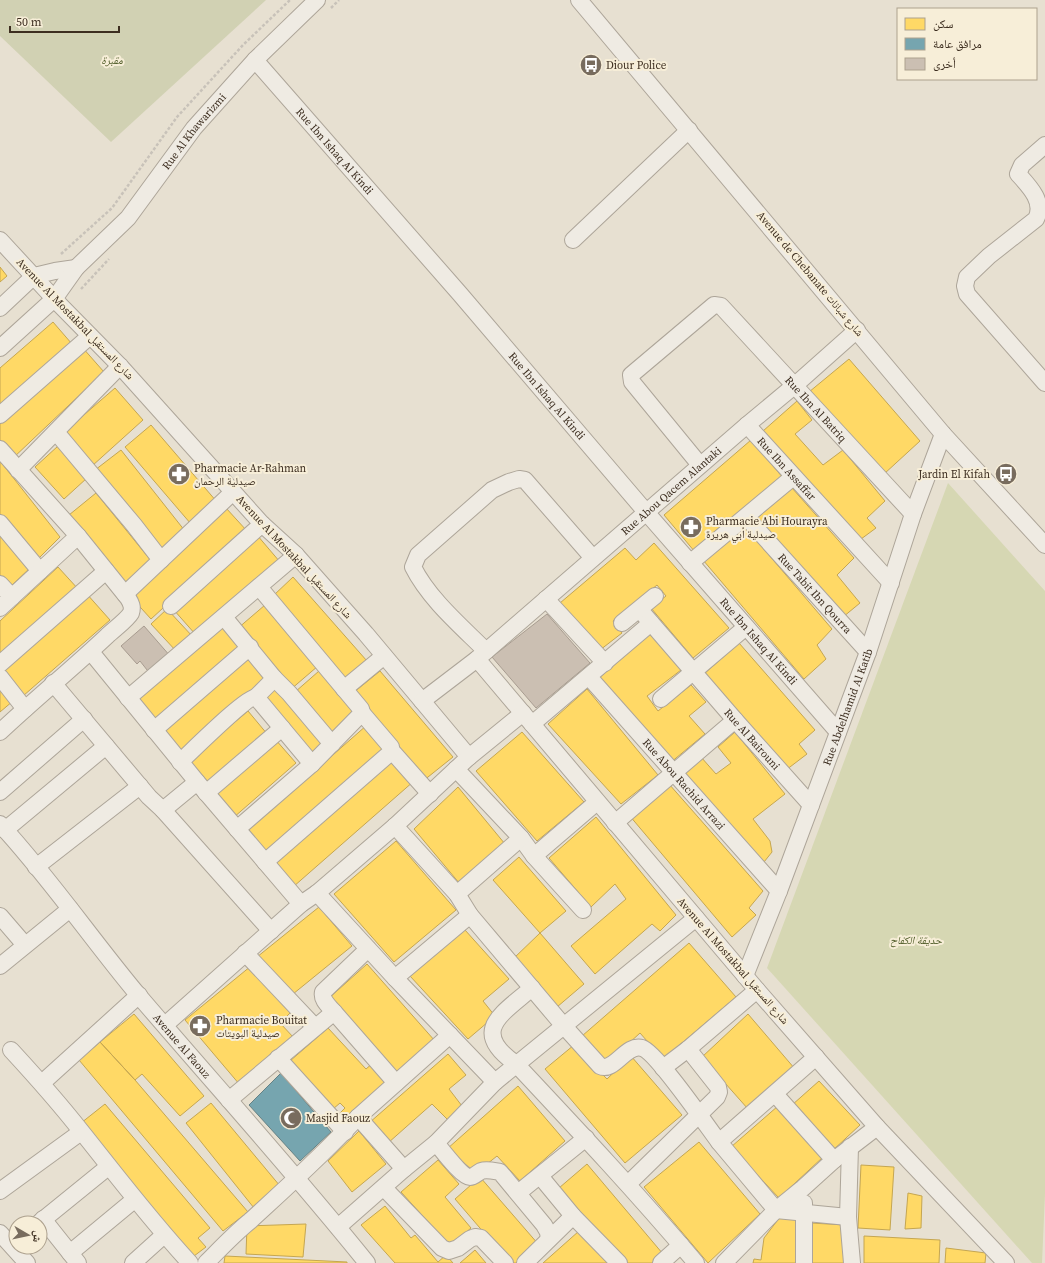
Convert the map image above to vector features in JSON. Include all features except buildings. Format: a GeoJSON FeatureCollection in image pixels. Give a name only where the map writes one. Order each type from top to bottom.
{"type":"FeatureCollection","features":[{"type":"Feature","properties":{"kind":"street","name":"Rue Al Khawarizmi"},"geometry":{"type":"LineString","coordinates":[[0,348],[54,299],[76,268],[128,218],[194,128],[255,60],[317,0]]}},
{"type":"Feature","properties":{"kind":"street","name":"Avenue de Chebanate شارع شبانات"},"geometry":{"type":"LineString","coordinates":[[579,0],[943,434],[1045,545]]}},
{"type":"Feature","properties":{"kind":"street","name":"Rue Ibn Ishaq Al Kindi"},"geometry":{"type":"LineString","coordinates":[[255,60],[460,294],[746,628],[838,732]]}},
{"type":"Feature","properties":{"kind":"street"},"geometry":{"type":"LineString","coordinates":[[573,240],[689,130]]}},
{"type":"Feature","properties":{"kind":"street"},"geometry":{"type":"LineString","coordinates":[[1045,145],[1022,165],[1018,174],[1032,190],[1039,203],[1039,213],[1036,219],[989,256],[967,277],[965,286],[967,294],[1045,383]]}},
{"type":"Feature","properties":{"kind":"street","name":"Avenue Al Mostakbal شارع المستقبل"},"geometry":{"type":"LineString","coordinates":[[0,240],[54,299],[120,366],[262,524],[296,555],[470,757]]}},
{"type":"Feature","properties":{"kind":"street"},"geometry":{"type":"LineString","coordinates":[[0,308],[34,276],[76,268]]}},
{"type":"Feature","properties":{"kind":"street","name":"Rue Ibn Al Batriq"},"geometry":{"type":"LineString","coordinates":[[700,465],[631,379],[632,375],[714,305],[718,304],[913,514]]}},
{"type":"Feature","properties":{"kind":"street","name":"Rue Abou Qacem Alantaki"},"geometry":{"type":"LineString","coordinates":[[422,701],[481,655],[700,465],[794,386],[856,330]]}},
{"type":"Feature","properties":{"kind":"street"},"geometry":{"type":"LineString","coordinates":[[0,415],[90,336]]}},
{"type":"Feature","properties":{"kind":"street"},"geometry":{"type":"LineString","coordinates":[[18,470],[120,366]]}},
{"type":"Feature","properties":{"kind":"street","name":"Rue Ibn Assaffar"},"geometry":{"type":"LineString","coordinates":[[747,425],[891,583]]}},
{"type":"Feature","properties":{"kind":"street"},"geometry":{"type":"LineString","coordinates":[[56,432],[134,525],[161,560]]}},
{"type":"Feature","properties":{"kind":"street","name":"Rue Abdelhamid Al Katib"},"geometry":{"type":"LineString","coordinates":[[745,976],[812,805],[868,652],[913,514],[943,434]]}},
{"type":"Feature","properties":{"kind":"street"},"geometry":{"type":"LineString","coordinates":[[0,449],[78,536],[131,603],[131,612],[129,616],[91,652],[53,683],[0,732]]}},
{"type":"Feature","properties":{"kind":"street"},"geometry":{"type":"LineString","coordinates":[[690,563],[793,477]]}},
{"type":"Feature","properties":{"kind":"street","name":"Avenue Al Mostakbal شارع المستقبل"},"geometry":{"type":"LineString","coordinates":[[594,558],[525,480],[519,479],[492,490],[418,555],[413,567],[420,580],[481,655],[527,719],[745,976],[877,1126],[1006,1263]]}},
{"type":"Feature","properties":{"kind":"street"},"geometry":{"type":"LineString","coordinates":[[125,594],[233,492]]}},
{"type":"Feature","properties":{"kind":"street","name":"Rue Tabit Ibn Qourra"},"geometry":{"type":"LineString","coordinates":[[746,517],[868,652]]}},
{"type":"Feature","properties":{"kind":"street"},"geometry":{"type":"LineString","coordinates":[[0,523],[40,571]]}},
{"type":"Feature","properties":{"kind":"street"},"geometry":{"type":"LineString","coordinates":[[171,606],[262,524]]}},
{"type":"Feature","properties":{"kind":"street"},"geometry":{"type":"LineString","coordinates":[[0,608],[78,536]]}},
{"type":"Feature","properties":{"kind":"street"},"geometry":{"type":"LineString","coordinates":[[128,698],[296,555]]}},
{"type":"Feature","properties":{"kind":"street"},"geometry":{"type":"LineString","coordinates":[[0,664],[106,571]]}},
{"type":"Feature","properties":{"kind":"street"},"geometry":{"type":"LineString","coordinates":[[0,584],[12,597]]}},
{"type":"Feature","properties":{"kind":"street"},"geometry":{"type":"LineString","coordinates":[[259,587],[361,709],[362,713],[392,747],[392,750],[430,794]]}},
{"type":"Feature","properties":{"kind":"street"},"geometry":{"type":"LineString","coordinates":[[622,623],[640,610],[655,596]]}},
{"type":"Feature","properties":{"kind":"street"},"geometry":{"type":"LineString","coordinates":[[546,599],[604,663]]}},
{"type":"Feature","properties":{"kind":"street","name":"Rue Al Bairouni"},"geometry":{"type":"LineString","coordinates":[[640,610],[735,720],[812,805]]}},
{"type":"Feature","properties":{"kind":"street"},"geometry":{"type":"LineString","coordinates":[[224,617],[274,678],[289,693],[332,744]]}},
{"type":"Feature","properties":{"kind":"street"},"geometry":{"type":"LineString","coordinates":[[164,1025],[301,904],[317,893],[395,826],[470,757],[589,677],[651,623]]}},
{"type":"Feature","properties":{"kind":"street"},"geometry":{"type":"LineString","coordinates":[[661,699],[746,628]]}},
{"type":"Feature","properties":{"kind":"street"},"geometry":{"type":"LineString","coordinates":[[154,730],[250,648]]}},
{"type":"Feature","properties":{"kind":"street"},"geometry":{"type":"LineString","coordinates":[[91,652],[180,762],[301,904]]}},
{"type":"Feature","properties":{"kind":"street"},"geometry":{"type":"LineString","coordinates":[[344,690],[384,656]]}},
{"type":"Feature","properties":{"kind":"street"},"geometry":{"type":"LineString","coordinates":[[0,677],[25,709]]}},
{"type":"Feature","properties":{"kind":"street","name":"Rue Abou Rachid Arrazi"},"geometry":{"type":"LineString","coordinates":[[589,677],[779,891]]}},
{"type":"Feature","properties":{"kind":"street"},"geometry":{"type":"LineString","coordinates":[[180,762],[238,709],[252,698],[256,698],[274,678]]}},
{"type":"Feature","properties":{"kind":"street"},"geometry":{"type":"LineString","coordinates":[[53,683],[149,797],[163,810],[271,931]]}},
{"type":"Feature","properties":{"kind":"street"},"geometry":{"type":"LineString","coordinates":[[256,698],[312,764]]}},
{"type":"Feature","properties":{"kind":"street"},"geometry":{"type":"LineString","coordinates":[[237,829],[312,764],[362,713]]}},
{"type":"Feature","properties":{"kind":"street"},"geometry":{"type":"LineString","coordinates":[[0,792],[84,719]]}},
{"type":"Feature","properties":{"kind":"street"},"geometry":{"type":"LineString","coordinates":[[615,823],[674,774],[735,720]]}},
{"type":"Feature","properties":{"kind":"street"},"geometry":{"type":"LineString","coordinates":[[163,810],[201,787],[282,728]]}},
{"type":"Feature","properties":{"kind":"street"},"geometry":{"type":"LineString","coordinates":[[2,827],[106,746]]}},
{"type":"Feature","properties":{"kind":"street"},"geometry":{"type":"LineString","coordinates":[[265,862],[376,766],[392,750]]}},
{"type":"Feature","properties":{"kind":"street"},"geometry":{"type":"LineString","coordinates":[[456,769],[521,838],[534,856],[583,910]]}},
{"type":"Feature","properties":{"kind":"street"},"geometry":{"type":"LineString","coordinates":[[36,867],[140,786]]}},
{"type":"Feature","properties":{"kind":"street"},"geometry":{"type":"LineString","coordinates":[[534,856],[597,802]]}},
{"type":"Feature","properties":{"kind":"street"},"geometry":{"type":"LineString","coordinates":[[395,826],[457,894],[470,914],[563,1025],[600,1066],[604,1068],[608,1067],[627,1051],[642,1048],[649,1053],[663,1068],[719,1142],[776,1210],[848,1217]]}},
{"type":"Feature","properties":{"kind":"street","name":"Avenue Al Faouz"},"geometry":{"type":"LineString","coordinates":[[2,827],[164,1025],[338,1227],[367,1263]]}},
{"type":"Feature","properties":{"kind":"street"},"geometry":{"type":"LineString","coordinates":[[457,894],[521,838]]}},
{"type":"Feature","properties":{"kind":"street"},"geometry":{"type":"LineString","coordinates":[[317,893],[395,978],[495,1082]]}},
{"type":"Feature","properties":{"kind":"street"},"geometry":{"type":"LineString","coordinates":[[0,966],[70,909]]}},
{"type":"Feature","properties":{"kind":"street"},"geometry":{"type":"LineString","coordinates":[[395,978],[470,914]]}},
{"type":"Feature","properties":{"kind":"street"},"geometry":{"type":"LineString","coordinates":[[0,916],[25,945]]}},
{"type":"Feature","properties":{"kind":"street"},"geometry":{"type":"LineString","coordinates":[[338,1227],[436,1143],[495,1082],[696,918]]}},
{"type":"Feature","properties":{"kind":"street"},"geometry":{"type":"LineString","coordinates":[[368,949],[323,992],[322,996],[334,1012],[396,1083]]}},
{"type":"Feature","properties":{"kind":"street"},"geometry":{"type":"LineString","coordinates":[[246,953],[315,1027]]}},
{"type":"Feature","properties":{"kind":"street"},"geometry":{"type":"LineString","coordinates":[[532,988],[500,1016],[493,1028],[492,1035],[495,1045],[504,1056],[516,1064],[586,1138],[696,1263]]}},
{"type":"Feature","properties":{"kind":"street"},"geometry":{"type":"LineString","coordinates":[[663,1068],[688,1049],[757,990]]}},
{"type":"Feature","properties":{"kind":"street"},"geometry":{"type":"LineString","coordinates":[[42,1083],[139,995]]}},
{"type":"Feature","properties":{"kind":"street"},"geometry":{"type":"LineString","coordinates":[[229,1100],[334,1012]]}},
{"type":"Feature","properties":{"kind":"street"},"geometry":{"type":"LineString","coordinates":[[206,1263],[358,1118],[450,1035]]}},
{"type":"Feature","properties":{"kind":"street"},"geometry":{"type":"LineString","coordinates":[[628,1184],[717,1097],[719,1092],[715,1083],[688,1049]]}},
{"type":"Feature","properties":{"kind":"street"},"geometry":{"type":"LineString","coordinates":[[11,1050],[42,1083],[134,1200],[190,1263]]}},
{"type":"Feature","properties":{"kind":"street"},"geometry":{"type":"LineString","coordinates":[[719,1142],[816,1057]]}},
{"type":"Feature","properties":{"kind":"street"},"geometry":{"type":"LineString","coordinates":[[278,1058],[345,1132]]}},
{"type":"Feature","properties":{"kind":"street"},"geometry":{"type":"LineString","coordinates":[[775,1094],[834,1160]]}},
{"type":"Feature","properties":{"kind":"street"},"geometry":{"type":"LineString","coordinates":[[358,1118],[404,1169]]}},
{"type":"Feature","properties":{"kind":"street"},"geometry":{"type":"LineString","coordinates":[[724,1263],[776,1210],[834,1160],[877,1126]]}},
{"type":"Feature","properties":{"kind":"street"},"geometry":{"type":"LineString","coordinates":[[0,1191],[81,1132]]}},
{"type":"Feature","properties":{"kind":"street"},"geometry":{"type":"LineString","coordinates":[[518,1193],[586,1138]]}},
{"type":"Feature","properties":{"kind":"street"},"geometry":{"type":"LineString","coordinates":[[436,1143],[465,1175],[471,1177],[486,1170],[500,1172],[544,1225],[548,1232],[549,1239]]}},
{"type":"Feature","properties":{"kind":"street"},"geometry":{"type":"LineString","coordinates":[[850,1147],[848,1217],[852,1263]]}},
{"type":"Feature","properties":{"kind":"street"},"geometry":{"type":"LineString","coordinates":[[48,1215],[108,1167]]}},
{"type":"Feature","properties":{"kind":"street"},"geometry":{"type":"LineString","coordinates":[[540,1176],[573,1216],[619,1263]]}},
{"type":"Feature","properties":{"kind":"street"},"geometry":{"type":"LineString","coordinates":[[384,1188],[442,1248],[449,1251],[458,1248],[475,1237],[482,1238],[505,1263]]}},
{"type":"Feature","properties":{"kind":"street"},"geometry":{"type":"LineString","coordinates":[[803,1188],[805,1213],[804,1263]]}},
{"type":"Feature","properties":{"kind":"street"},"geometry":{"type":"LineString","coordinates":[[48,1229],[74,1258],[134,1200]]}},
{"type":"Feature","properties":{"kind":"street"},"geometry":{"type":"LineString","coordinates":[[525,1263],[573,1216]]}},
{"type":"Feature","properties":{"kind":"street"},"geometry":{"type":"LineString","coordinates":[[0,1233],[8,1239]]}},
{"type":"Feature","properties":{"kind":"street"},"geometry":{"type":"LineString","coordinates":[[134,1263],[164,1235]]}},
{"type":"Feature","properties":{"kind":"street"},"geometry":{"type":"LineString","coordinates":[[661,1263],[681,1245]]}},
{"type":"Feature","properties":{"kind":"path"},"geometry":{"type":"LineString","coordinates":[[59,256],[112,208],[176,117],[243,45],[290,0]]}},
{"type":"Feature","properties":{"kind":"green space","name":"مقبرة"},"geometry":{"type":"Polygon","coordinates":[[[0,0],[266,0],[111,142],[0,36],[0,0]]]}},
{"type":"Feature","properties":{"kind":"green space","name":"حديقة الكفاح"},"geometry":{"type":"Polygon","coordinates":[[[948,483],[1045,591],[1045,1194],[1042,1263],[1032,1263],[767,968],[948,483]]]}},
{"type":"Feature","properties":{"kind":"place","name":"Diour Police"},"geometry":{"type":"Point","coordinates":[591,65]}},
{"type":"Feature","properties":{"kind":"place","name":"Pharmacie Ar-Rahman صيدلية الرحمان"},"geometry":{"type":"Point","coordinates":[179,474]}},
{"type":"Feature","properties":{"kind":"place","name":"Jardin El Kifah"},"geometry":{"type":"Point","coordinates":[1006,474]}},
{"type":"Feature","properties":{"kind":"place","name":"Pharmacie Abi Hourayra صيدلية أبي هريرة"},"geometry":{"type":"Point","coordinates":[691,527]}},
{"type":"Feature","properties":{"kind":"place","name":"Pharmacie Bouitat صيدلية البويتات"},"geometry":{"type":"Point","coordinates":[200,1026]}},
{"type":"Feature","properties":{"kind":"place","name":"Masjid Faouz"},"geometry":{"type":"Point","coordinates":[291,1118]}}]}
